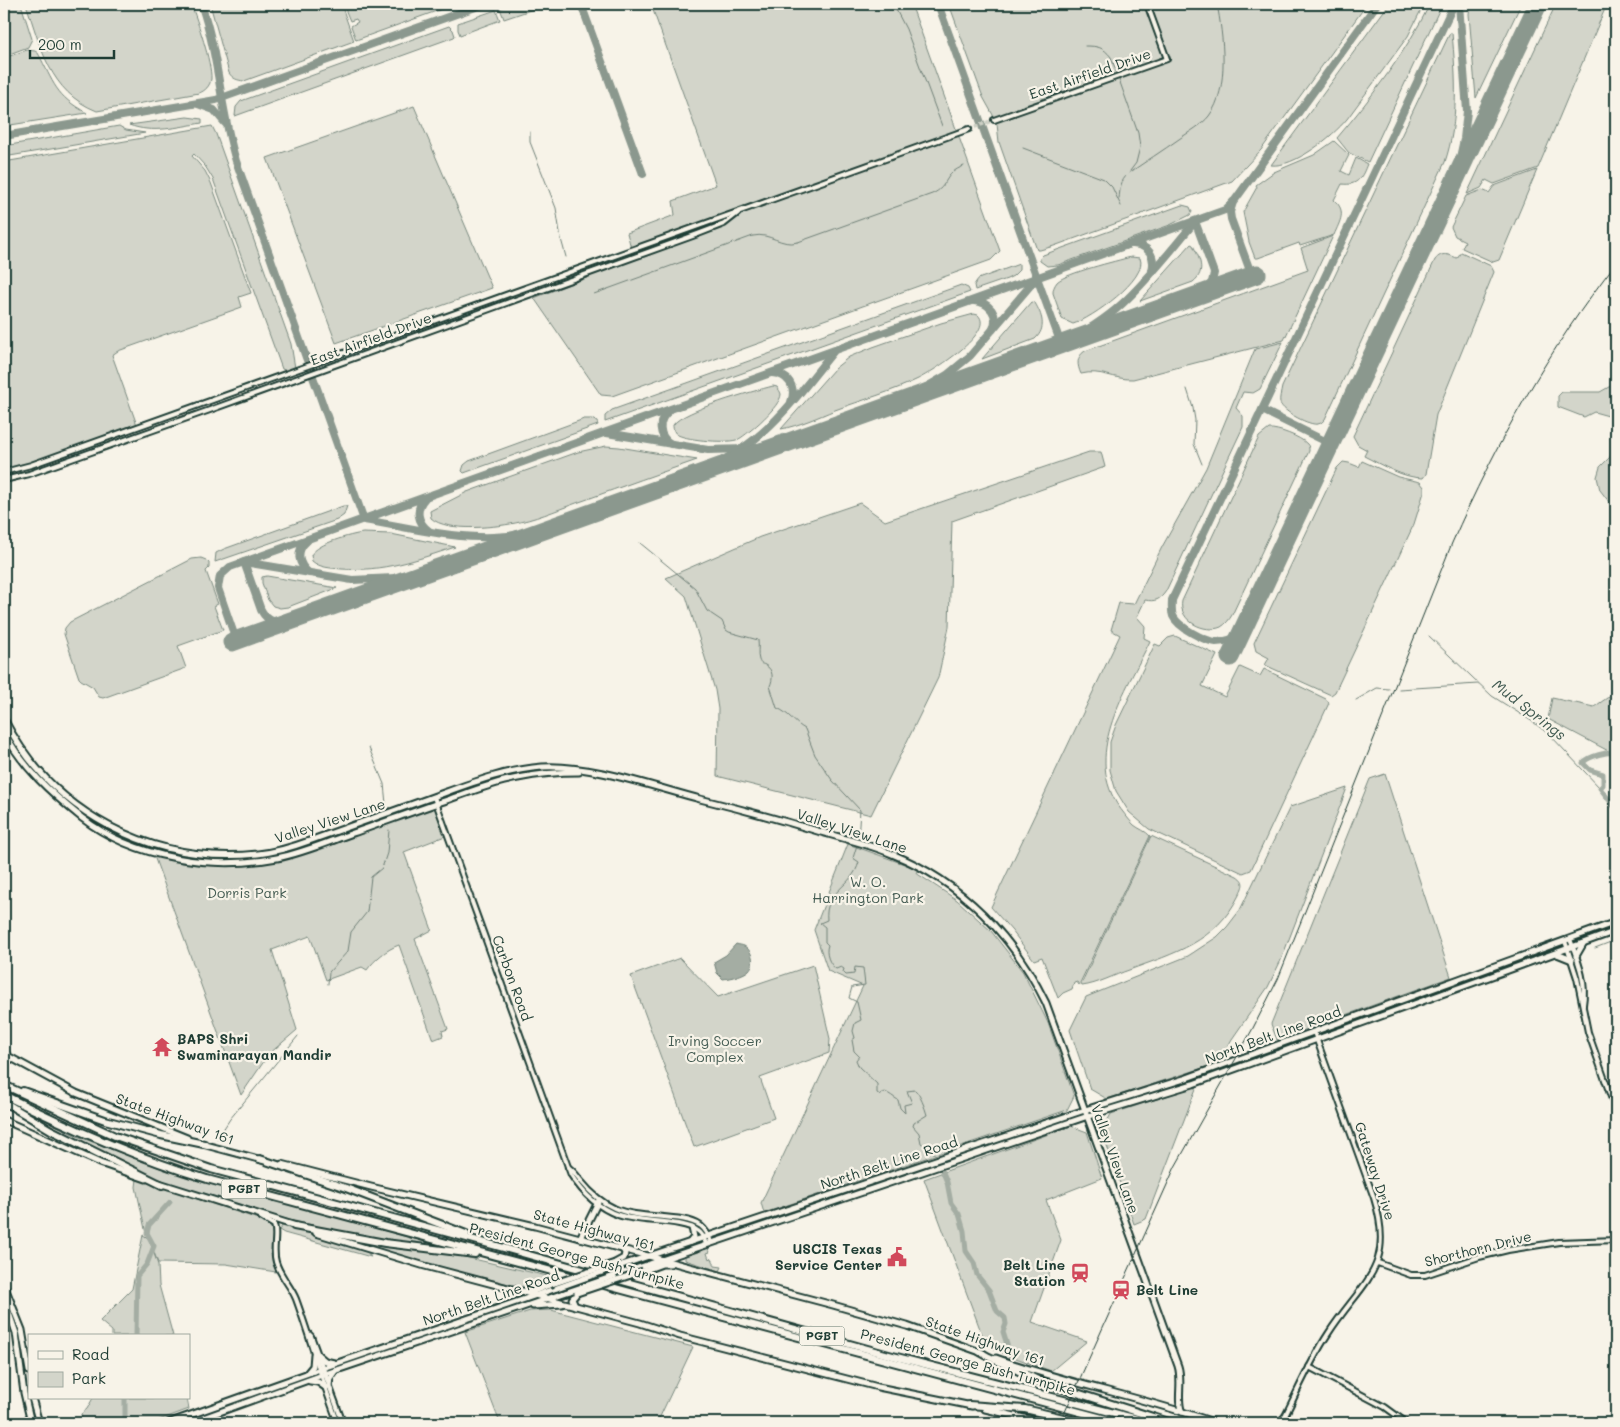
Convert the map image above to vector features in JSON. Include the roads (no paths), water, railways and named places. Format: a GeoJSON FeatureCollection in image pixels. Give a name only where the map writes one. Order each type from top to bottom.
{"type":"FeatureCollection","features":[{"type":"Feature","properties":{"kind":"highway"},"geometry":{"type":"LineString","coordinates":[[4,1086],[33,1094],[104,1120],[204,1144]]}},
{"type":"Feature","properties":{"kind":"highway","name":"President George Bush Turnpike"},"geometry":{"type":"LineString","coordinates":[[4,1086],[97,1128],[191,1163],[889,1355],[1153,1423]]}},
{"type":"Feature","properties":{"kind":"highway","name":"President George Bush Turnpike"},"geometry":{"type":"LineString","coordinates":[[4,1096],[82,1133],[169,1167],[247,1190],[1121,1423]]}},
{"type":"Feature","properties":{"kind":"highway"},"geometry":{"type":"LineString","coordinates":[[4,1102],[74,1141],[162,1185]]}},
{"type":"Feature","properties":{"kind":"highway"},"geometry":{"type":"LineString","coordinates":[[260,1159],[346,1188],[493,1245]]}},
{"type":"Feature","properties":{"kind":"highway"},"geometry":{"type":"LineString","coordinates":[[294,1226],[385,1243],[495,1256]]}},
{"type":"Feature","properties":{"kind":"highway"},"geometry":{"type":"LineString","coordinates":[[980,1352],[1042,1382],[1172,1423]]}},
{"type":"Feature","properties":{"kind":"highway"},"geometry":{"type":"LineString","coordinates":[[969,1405],[1018,1408],[1085,1423]]}},
{"type":"Feature","properties":{"kind":"main road","name":"Valley View Lane"},"geometry":{"type":"LineString","coordinates":[[4,719],[10,732],[35,767],[76,805],[101,822],[128,836],[153,845],[182,852],[226,856],[258,854],[278,850],[309,841],[483,779],[516,771],[555,767],[588,771],[863,844],[902,858],[933,874],[979,909],[1001,933],[1022,960],[1046,1003],[1179,1370],[1181,1381],[1179,1407],[1182,1412]]}},
{"type":"Feature","properties":{"kind":"main road","name":"Valley View Lane"},"geometry":{"type":"LineString","coordinates":[[4,732],[30,770],[53,795],[90,824],[146,851],[218,862],[245,862],[296,854],[489,785],[517,778],[588,771]]}},
{"type":"Feature","properties":{"kind":"main road","name":"North Belt Line Road"},"geometry":{"type":"LineString","coordinates":[[168,1423],[321,1368],[622,1265],[1085,1110],[1176,1082],[1616,922]]}},
{"type":"Feature","properties":{"kind":"main road","name":"North Belt Line Road"},"geometry":{"type":"LineString","coordinates":[[189,1423],[323,1375],[709,1243],[1088,1116],[1187,1086],[1557,954],[1616,931]]}},
{"type":"Feature","properties":{"kind":"main road"},"geometry":{"type":"LineString","coordinates":[[1557,954],[1574,958],[1584,944]]}},
{"type":"Feature","properties":{"kind":"main road"},"geometry":{"type":"LineString","coordinates":[[1363,1015],[1366,1022]]}},
{"type":"Feature","properties":{"kind":"main road","name":"State Highway 161"},"geometry":{"type":"LineString","coordinates":[[6,1055],[86,1098],[204,1144],[622,1248],[907,1326],[1044,1374],[1182,1412]]}},
{"type":"Feature","properties":{"kind":"main road"},"geometry":{"type":"LineString","coordinates":[[4,1120],[100,1163],[162,1185],[416,1263],[640,1323],[680,1336],[878,1387],[1046,1423]]}},
{"type":"Feature","properties":{"kind":"main road"},"geometry":{"type":"LineString","coordinates":[[580,1238],[598,1202]]}},
{"type":"Feature","properties":{"kind":"main road"},"geometry":{"type":"LineString","coordinates":[[690,1242],[694,1237],[692,1228]]}},
{"type":"Feature","properties":{"kind":"main road"},"geometry":{"type":"LineString","coordinates":[[516,1290],[534,1290],[615,1263],[624,1258],[625,1253],[622,1248]]}},
{"type":"Feature","properties":{"kind":"main road"},"geometry":{"type":"LineString","coordinates":[[683,1252],[681,1259],[687,1266]]}},
{"type":"Feature","properties":{"kind":"main road"},"geometry":{"type":"LineString","coordinates":[[572,1305],[572,1298],[577,1293],[643,1270],[664,1264],[678,1264]]}},
{"type":"Feature","properties":{"kind":"main road"},"geometry":{"type":"LineString","coordinates":[[4,1286],[22,1330],[28,1365]]}},
{"type":"Feature","properties":{"kind":"main road"},"geometry":{"type":"LineString","coordinates":[[516,1290],[518,1296],[516,1302]]}},
{"type":"Feature","properties":{"kind":"main road"},"geometry":{"type":"LineString","coordinates":[[4,1299],[16,1333],[24,1393],[32,1423]]}},
{"type":"Feature","properties":{"kind":"main road"},"geometry":{"type":"LineString","coordinates":[[520,1308],[545,1304],[572,1305]]}},
{"type":"Feature","properties":{"kind":"main road"},"geometry":{"type":"LineString","coordinates":[[463,1320],[466,1326]]}},
{"type":"Feature","properties":{"kind":"main road"},"geometry":{"type":"LineString","coordinates":[[308,1373],[313,1366],[316,1354],[324,1361],[340,1362]]}},
{"type":"Feature","properties":{"kind":"main road"},"geometry":{"type":"LineString","coordinates":[[307,1381],[318,1382],[327,1387],[335,1371]]}},
{"type":"Feature","properties":{"kind":"main road"},"geometry":{"type":"LineString","coordinates":[[1168,1408],[1179,1399]]}},
{"type":"Feature","properties":{"kind":"main road"},"geometry":{"type":"LineString","coordinates":[[33,1400],[39,1423]]}},
{"type":"Feature","properties":{"kind":"main road"},"geometry":{"type":"LineString","coordinates":[[210,1416],[209,1412],[224,1407],[228,1402]]}},
{"type":"Feature","properties":{"kind":"main road"},"geometry":{"type":"LineString","coordinates":[[1182,1412],[1216,1423]]}},
{"type":"Feature","properties":{"kind":"street","name":"East Airfield Drive"},"geometry":{"type":"LineString","coordinates":[[994,120],[1167,59],[1147,4]]}},
{"type":"Feature","properties":{"kind":"street","name":"East Airfield Drive"},"geometry":{"type":"LineString","coordinates":[[4,472],[32,465],[204,404],[969,129]]}},
{"type":"Feature","properties":{"kind":"street","name":"East Airfield Drive"},"geometry":{"type":"LineString","coordinates":[[4,480],[29,474],[207,411],[718,227],[729,221],[741,210]]}},
{"type":"Feature","properties":{"kind":"street"},"geometry":{"type":"LineString","coordinates":[[516,299],[530,292],[533,285]]}},
{"type":"Feature","properties":{"kind":"street","name":"Carbon Road"},"geometry":{"type":"LineString","coordinates":[[434,796],[571,1175],[598,1202],[617,1215],[679,1224],[692,1228],[706,1237]]}},
{"type":"Feature","properties":{"kind":"street"},"geometry":{"type":"LineString","coordinates":[[1568,940],[1584,988],[1583,1007],[1588,1032],[1616,1111]]}},
{"type":"Feature","properties":{"kind":"street","name":"Gateway Drive"},"geometry":{"type":"LineString","coordinates":[[1283,1423],[1309,1367],[1333,1326],[1367,1283],[1378,1262],[1382,1239],[1379,1212],[1314,1032]]}},
{"type":"Feature","properties":{"kind":"street"},"geometry":{"type":"LineString","coordinates":[[252,1214],[271,1222],[276,1229],[273,1250],[275,1261],[280,1273],[294,1294],[321,1368],[338,1423]]}},
{"type":"Feature","properties":{"kind":"street","name":"Carbon Road"},"geometry":{"type":"LineString","coordinates":[[645,1219],[678,1219],[690,1222],[702,1227],[706,1237]]}},
{"type":"Feature","properties":{"kind":"street"},"geometry":{"type":"LineString","coordinates":[[276,1229],[284,1223]]}},
{"type":"Feature","properties":{"kind":"street"},"geometry":{"type":"LineString","coordinates":[[706,1237],[709,1243]]}},
{"type":"Feature","properties":{"kind":"street","name":"Shorthorn Drive"},"geometry":{"type":"LineString","coordinates":[[1378,1262],[1411,1275],[1425,1275],[1479,1257],[1520,1248],[1559,1242],[1616,1240]]}},
{"type":"Feature","properties":{"kind":"street"},"geometry":{"type":"LineString","coordinates":[[1309,1367],[1385,1407],[1407,1423]]}},
{"type":"Feature","properties":{"kind":"street"},"geometry":{"type":"LineString","coordinates":[[327,1387],[343,1423]]}},
{"type":"Feature","properties":{"kind":"street","name":"Gateway Drive"},"geometry":{"type":"LineString","coordinates":[[1278,1423],[1285,1416]]}},
{"type":"Feature","properties":{"kind":"waterway"},"geometry":{"type":"LineString","coordinates":[[893,4],[906,29],[942,126]]}},
{"type":"Feature","properties":{"kind":"waterway"},"geometry":{"type":"LineString","coordinates":[[1129,173],[1199,125],[1209,116],[1216,105],[1220,91],[1223,62],[1223,46],[1217,4]]}},
{"type":"Feature","properties":{"kind":"waterway"},"geometry":{"type":"LineString","coordinates":[[1085,46],[1100,48],[1111,57],[1138,133],[1140,147],[1136,163],[1130,171]]}},
{"type":"Feature","properties":{"kind":"waterway"},"geometry":{"type":"LineString","coordinates":[[530,132],[530,142],[556,208],[566,257]]}},
{"type":"Feature","properties":{"kind":"waterway"},"geometry":{"type":"LineString","coordinates":[[1023,148],[1104,179],[1112,187],[1121,206]]}},
{"type":"Feature","properties":{"kind":"waterway"},"geometry":{"type":"LineString","coordinates":[[594,294],[753,236],[765,236],[786,243],[798,242],[932,194],[938,191],[952,173],[964,166]]}},
{"type":"Feature","properties":{"kind":"waterway"},"geometry":{"type":"LineString","coordinates":[[1119,199],[1122,182],[1128,174]]}},
{"type":"Feature","properties":{"kind":"waterway"},"geometry":{"type":"LineString","coordinates":[[1187,389],[1195,420],[1194,444],[1202,464]]}},
{"type":"Feature","properties":{"kind":"waterway"},"geometry":{"type":"LineString","coordinates":[[640,543],[695,588],[707,611],[722,621],[726,630],[758,640],[758,658],[761,663],[770,669],[772,678],[770,686],[777,708],[805,729],[815,755],[832,780],[860,810],[858,840]]}},
{"type":"Feature","properties":{"kind":"waterway","name":"Mud Springs"},"geometry":{"type":"LineString","coordinates":[[1429,636],[1492,696],[1551,736],[1600,788]]}},
{"type":"Feature","properties":{"kind":"waterway","name":"Mud Springs"},"geometry":{"type":"LineString","coordinates":[[1399,689],[1478,684]]}},
{"type":"Feature","properties":{"kind":"waterway","name":"Mud Springs"},"geometry":{"type":"LineString","coordinates":[[1356,700],[1377,688],[1389,689]]}},
{"type":"Feature","properties":{"kind":"waterway"},"geometry":{"type":"LineString","coordinates":[[369,748],[384,784],[386,804]]}},
{"type":"Feature","properties":{"kind":"waterway"},"geometry":{"type":"LineString","coordinates":[[1616,753],[1589,758],[1583,763],[1590,770],[1603,774],[1603,785],[1600,788],[1616,809]]}},
{"type":"Feature","properties":{"kind":"waterway"},"geometry":{"type":"LineString","coordinates":[[328,984],[329,972],[348,951],[351,932],[367,912],[371,877],[382,868],[387,853],[389,830]]}},
{"type":"Feature","properties":{"kind":"waterway"},"geometry":{"type":"LineString","coordinates":[[857,845],[853,858],[859,862],[855,871],[851,878],[834,895],[827,910],[827,920],[820,923],[825,927],[825,942],[828,945],[827,955],[834,967],[836,969],[841,967],[846,975],[854,974],[855,967],[863,968],[865,985],[852,987],[849,998],[857,1002],[861,1020],[855,1023],[853,1031],[855,1038],[852,1040],[854,1051],[859,1056],[856,1060],[859,1067],[877,1084],[877,1093],[880,1095],[885,1092],[898,1100],[900,1108],[905,1113],[904,1105],[912,1103],[907,1091],[915,1090],[917,1092],[927,1115],[914,1123],[913,1126],[919,1133],[921,1143],[937,1156]]}},
{"type":"Feature","properties":{"kind":"waterway"},"geometry":{"type":"LineString","coordinates":[[1595,948],[1616,940]]}},
{"type":"Feature","properties":{"kind":"waterway"},"geometry":{"type":"LineString","coordinates":[[217,1139],[230,1119],[298,1036]]}},
{"type":"Feature","properties":{"kind":"waterway"},"geometry":{"type":"LineString","coordinates":[[942,1170],[947,1182],[951,1203],[959,1214],[964,1231],[966,1251],[974,1263],[977,1275],[989,1290],[997,1311],[1005,1318],[1006,1324],[1003,1332],[1011,1357]]}},
{"type":"Feature","properties":{"kind":"waterway"},"geometry":{"type":"LineString","coordinates":[[136,1334],[137,1276],[147,1264],[154,1246],[147,1233],[149,1225],[170,1202]]}},
{"type":"Feature","properties":{"kind":"waterway"},"geometry":{"type":"LineString","coordinates":[[125,1400],[125,1423]]}},
{"type":"Feature","properties":{"kind":"tunnel"},"geometry":{"type":"LineString","coordinates":[[969,129],[994,120]]}},
{"type":"Feature","properties":{"kind":"tram line"},"geometry":{"type":"LineString","coordinates":[[1060,1423],[1175,1167],[1252,1030],[1278,979],[1452,543],[1469,506],[1506,433],[1546,363],[1616,263]]}},
{"type":"Feature","properties":{"kind":"place","name":"BAPS Shri Swaminarayan Mandir"},"geometry":{"type":"Point","coordinates":[162,1047]}},
{"type":"Feature","properties":{"kind":"place","name":"USCIS Texas Service Center"},"geometry":{"type":"Point","coordinates":[897,1257]}},
{"type":"Feature","properties":{"kind":"place","name":"Belt Line Station"},"geometry":{"type":"Point","coordinates":[1080,1273]}},
{"type":"Feature","properties":{"kind":"place","name":"Belt Line"},"geometry":{"type":"Point","coordinates":[1121,1290]}},
{"type":"Feature","properties":{"kind":"park label","name":"W. O. Harrington Park"},"geometry":{"type":"Point","coordinates":[868,890]}},
{"type":"Feature","properties":{"kind":"park label","name":"Dorris Park"},"geometry":{"type":"Point","coordinates":[247,893]}},
{"type":"Feature","properties":{"kind":"park label","name":"Irving Soccer Complex"},"geometry":{"type":"Point","coordinates":[715,1050]}}]}
